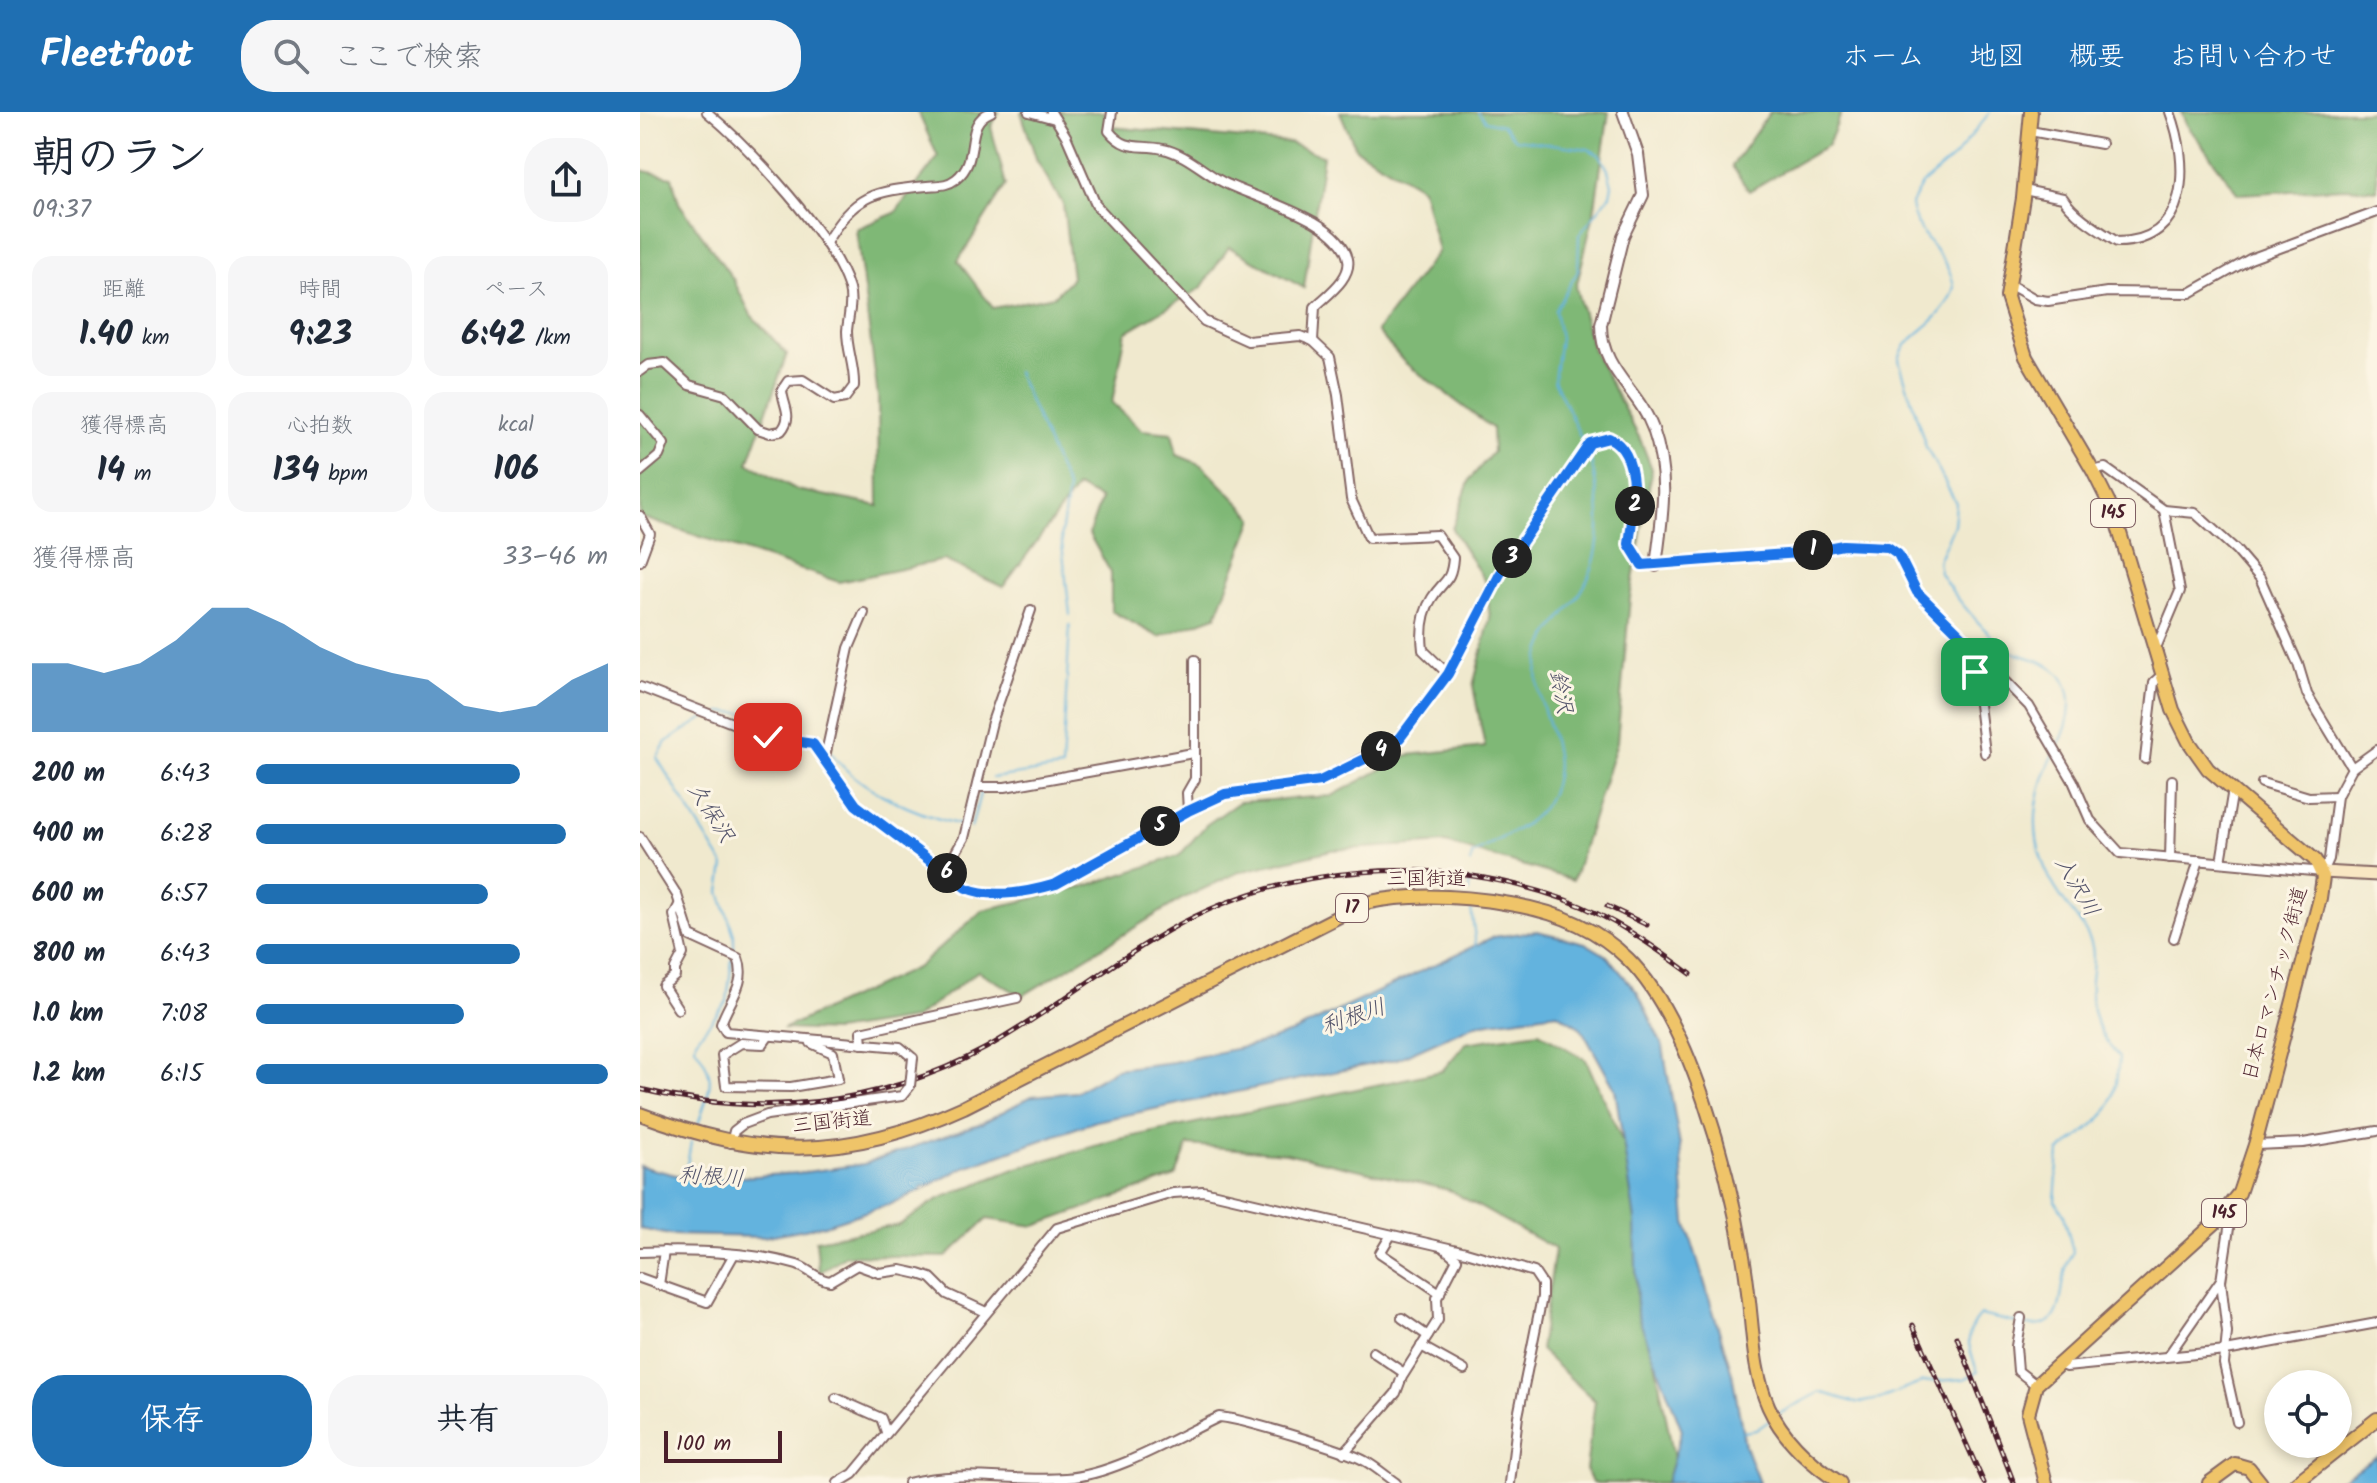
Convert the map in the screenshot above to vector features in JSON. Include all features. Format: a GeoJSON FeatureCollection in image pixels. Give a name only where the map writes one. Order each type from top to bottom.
{"type":"FeatureCollection","features":[{"type":"Feature","properties":{"kind":"highway","name":"日本ロマンチック街道"},"geometry":{"type":"LineString","coordinates":[[2031,112],[2024,190],[2007,283],[2010,312],[2026,357],[2114,513],[2173,710],[2189,742],[2208,769],[2307,853],[2323,872],[2314,927],[2276,1055],[2243,1184],[2215,1223],[2036,1385]]}},
{"type":"Feature","properties":{"kind":"highway","name":"三国街道"},"geometry":{"type":"LineString","coordinates":[[640,1114],[731,1143],[778,1148],[824,1147],[872,1140],[915,1129],[1365,903],[1435,897],[1542,910],[1584,927],[1628,959],[1654,991],[1673,1028],[1713,1130],[1744,1258],[1754,1364],[1772,1414],[1799,1452],[1840,1483]]}},
{"type":"Feature","properties":{"kind":"highway"},"geometry":{"type":"LineString","coordinates":[[2036,1385],[2028,1414],[2046,1483]]}},
{"type":"Feature","properties":{"kind":"highway"},"geometry":{"type":"LineString","coordinates":[[2296,1483],[2377,1419]]}},
{"type":"Feature","properties":{"kind":"highway"},"geometry":{"type":"LineString","coordinates":[[2209,1483],[2235,1464],[2249,1468],[2261,1483]]}},
{"type":"Feature","properties":{"kind":"main road"},"geometry":{"type":"LineString","coordinates":[[2323,872],[2377,875]]}},
{"type":"Feature","properties":{"kind":"street"},"geometry":{"type":"LineString","coordinates":[[640,371],[648,365],[665,363],[689,385],[725,395],[758,429],[770,433],[781,431],[786,424],[788,409],[782,395],[788,381],[800,379],[831,399],[845,398],[854,382],[847,333],[850,292],[826,243],[752,156],[707,112]]}},
{"type":"Feature","properties":{"kind":"street"},"geometry":{"type":"LineString","coordinates":[[826,243],[844,212],[856,203],[882,192],[947,185],[958,177],[969,165],[972,132],[985,114],[991,112]]}},
{"type":"Feature","properties":{"kind":"street"},"geometry":{"type":"LineString","coordinates":[[1029,112],[1053,116],[1096,205],[1204,321],[1248,341],[1300,336],[1313,341],[1330,357],[1351,499],[1369,538],[1437,535],[1453,558],[1451,577],[1431,598],[1422,623],[1423,650],[1448,674]]}},
{"type":"Feature","properties":{"kind":"street"},"geometry":{"type":"LineString","coordinates":[[1112,112],[1109,131],[1118,143],[1136,149],[1162,148],[1224,183],[1295,209],[1341,244],[1348,259],[1346,275],[1315,307],[1313,341]]}},
{"type":"Feature","properties":{"kind":"street"},"geometry":{"type":"LineString","coordinates":[[1623,112],[1638,154],[1643,195],[1623,236],[1601,338],[1610,365],[1641,405],[1652,428],[1663,466],[1666,485],[1656,566]]}},
{"type":"Feature","properties":{"kind":"street"},"geometry":{"type":"LineString","coordinates":[[2024,190],[2063,198],[2071,211],[2088,218],[2117,242],[2152,237],[2166,226],[2182,190],[2179,135],[2170,112]]}},
{"type":"Feature","properties":{"kind":"street"},"geometry":{"type":"LineString","coordinates":[[2030,131],[2101,144]]}},
{"type":"Feature","properties":{"kind":"street"},"geometry":{"type":"LineString","coordinates":[[2007,283],[2035,299],[2048,301],[2107,292],[2190,293],[2250,259],[2377,212]]}},
{"type":"Feature","properties":{"kind":"street"},"geometry":{"type":"LineString","coordinates":[[640,415],[664,444],[659,456],[640,472]]}},
{"type":"Feature","properties":{"kind":"street"},"geometry":{"type":"LineString","coordinates":[[640,687],[768,737],[813,744],[856,805],[878,825],[945,871],[980,894],[1034,890],[1056,884],[1225,794],[1320,781],[1400,738],[1448,674],[1500,574],[1590,443],[1609,438],[1621,446],[1634,490],[1635,515],[1629,544],[1642,565],[1800,553],[1843,545],[1888,547],[1898,554],[1917,592],[2029,706],[2059,755],[2090,820],[2120,853],[2323,872],[2329,859],[2337,796],[2352,768],[2377,750]]}},
{"type":"Feature","properties":{"kind":"street"},"geometry":{"type":"LineString","coordinates":[[2093,471],[2105,468],[2164,510],[2195,513],[2236,550],[2260,578],[2298,664],[2307,694],[2352,768]]}},
{"type":"Feature","properties":{"kind":"street"},"geometry":{"type":"LineString","coordinates":[[2156,648],[2180,591],[2164,510]]}},
{"type":"Feature","properties":{"kind":"street"},"geometry":{"type":"LineString","coordinates":[[640,516],[650,534],[640,561]]}},
{"type":"Feature","properties":{"kind":"street"},"geometry":{"type":"LineString","coordinates":[[945,871],[964,838],[992,722],[1031,610]]}},
{"type":"Feature","properties":{"kind":"street"},"geometry":{"type":"LineString","coordinates":[[825,757],[849,648],[864,613]]}},
{"type":"Feature","properties":{"kind":"street"},"geometry":{"type":"LineString","coordinates":[[1978,652],[1975,672],[1985,753]]}},
{"type":"Feature","properties":{"kind":"street"},"geometry":{"type":"LineString","coordinates":[[1188,811],[1187,793],[1195,779],[1195,660]]}},
{"type":"Feature","properties":{"kind":"street"},"geometry":{"type":"LineString","coordinates":[[2145,759],[2154,682],[2163,674]]}},
{"type":"Feature","properties":{"kind":"street"},"geometry":{"type":"LineString","coordinates":[[978,787],[1005,787],[1193,753]]}},
{"type":"Feature","properties":{"kind":"street"},"geometry":{"type":"LineString","coordinates":[[2170,858],[2172,780]]}},
{"type":"Feature","properties":{"kind":"street"},"geometry":{"type":"LineString","coordinates":[[2262,783],[2309,797],[2337,796]]}},
{"type":"Feature","properties":{"kind":"street"},"geometry":{"type":"LineString","coordinates":[[2221,862],[2233,789]]}},
{"type":"Feature","properties":{"kind":"street"},"geometry":{"type":"LineString","coordinates":[[640,837],[677,895],[690,936],[738,958],[740,978],[736,997],[721,1024],[726,1032],[900,1047],[913,1058],[910,1086],[902,1096],[767,1115],[743,1124],[734,1131],[731,1143]]}},
{"type":"Feature","properties":{"kind":"street"},"geometry":{"type":"LineString","coordinates":[[2174,938],[2199,860]]}},
{"type":"Feature","properties":{"kind":"street"},"geometry":{"type":"LineString","coordinates":[[678,1009],[663,986],[675,976],[683,954],[674,915],[679,905]]}},
{"type":"Feature","properties":{"kind":"street"},"geometry":{"type":"LineString","coordinates":[[862,1044],[861,1032],[1017,998]]}},
{"type":"Feature","properties":{"kind":"street"},"geometry":{"type":"LineString","coordinates":[[768,1037],[763,1044],[741,1043],[722,1055],[726,1086],[791,1087],[838,1079],[833,1053],[803,1040]]}},
{"type":"Feature","properties":{"kind":"street"},"geometry":{"type":"LineString","coordinates":[[2255,1145],[2303,1143],[2377,1131]]}},
{"type":"Feature","properties":{"kind":"street"},"geometry":{"type":"LineString","coordinates":[[838,1483],[853,1474],[1057,1228],[1173,1193],[1209,1191],[1444,1247],[1534,1272],[1542,1284],[1510,1483]]}},
{"type":"Feature","properties":{"kind":"street"},"geometry":{"type":"LineString","coordinates":[[2233,1201],[2221,1281],[2227,1333],[2224,1364],[2237,1422]]}},
{"type":"Feature","properties":{"kind":"street"},"geometry":{"type":"LineString","coordinates":[[1391,1235],[1380,1253],[1440,1293]]}},
{"type":"Feature","properties":{"kind":"street"},"geometry":{"type":"LineString","coordinates":[[1344,1453],[1396,1393],[1404,1373],[1438,1320],[1440,1293],[1457,1259],[1444,1247]]}},
{"type":"Feature","properties":{"kind":"street"},"geometry":{"type":"LineString","coordinates":[[659,1285],[664,1251]]}},
{"type":"Feature","properties":{"kind":"street"},"geometry":{"type":"LineString","coordinates":[[640,1252],[760,1257],[800,1266],[812,1276],[830,1281],[857,1265],[879,1273],[901,1270],[931,1278],[947,1294],[986,1312]]}},
{"type":"Feature","properties":{"kind":"street"},"geometry":{"type":"LineString","coordinates":[[640,1278],[707,1302],[733,1256]]}},
{"type":"Feature","properties":{"kind":"street"},"geometry":{"type":"LineString","coordinates":[[2168,1356],[2221,1281]]}},
{"type":"Feature","properties":{"kind":"street"},"geometry":{"type":"LineString","coordinates":[[1402,1318],[1428,1336]]}},
{"type":"Feature","properties":{"kind":"street"},"geometry":{"type":"LineString","coordinates":[[2021,1318],[2018,1371],[2036,1385]]}},
{"type":"Feature","properties":{"kind":"street"},"geometry":{"type":"LineString","coordinates":[[2057,1363],[2066,1367],[2226,1351],[2377,1323]]}},
{"type":"Feature","properties":{"kind":"street"},"geometry":{"type":"LineString","coordinates":[[1421,1346],[1464,1370]]}},
{"type":"Feature","properties":{"kind":"street"},"geometry":{"type":"LineString","coordinates":[[1373,1352],[1404,1373]]}},
{"type":"Feature","properties":{"kind":"street"},"geometry":{"type":"LineString","coordinates":[[836,1398],[881,1418],[886,1432]]}},
{"type":"Feature","properties":{"kind":"street"},"geometry":{"type":"LineString","coordinates":[[908,1483],[962,1474],[1058,1478],[1091,1474],[1219,1417],[1239,1420],[1344,1453],[1365,1461],[1396,1483]]}},
{"type":"Feature","properties":{"kind":"green space"},"geometry":{"type":"Polygon","coordinates":[[[918,112],[999,112],[991,127],[1006,185],[958,261],[993,308],[1054,296],[1072,278],[1063,204],[1037,161],[1021,112],[1104,112],[1110,127],[1290,143],[1323,156],[1304,288],[1229,247],[1201,288],[1126,332],[1112,403],[1142,430],[1172,433],[1177,455],[1202,465],[1254,518],[1216,616],[1159,637],[1111,611],[1111,573],[1089,534],[1101,499],[1077,487],[1003,587],[944,560],[839,582],[640,517],[640,170],[672,177],[679,203],[733,279],[751,315],[787,354],[748,463],[797,490],[879,506],[878,397],[856,229],[895,213],[938,157],[918,112]]]}},
{"type":"Feature","properties":{"kind":"green space"},"geometry":{"type":"Polygon","coordinates":[[[1340,112],[1609,112],[1594,213],[1576,288],[1593,350],[1640,439],[1652,469],[1630,598],[1617,742],[1573,880],[1446,843],[1332,850],[1239,872],[1182,899],[1022,996],[978,971],[914,1019],[835,1031],[783,1029],[918,967],[983,910],[1080,888],[1179,856],[1206,825],[1239,802],[1332,796],[1408,755],[1485,747],[1473,686],[1490,619],[1486,583],[1452,529],[1470,479],[1493,452],[1492,428],[1404,362],[1377,331],[1438,251],[1422,188],[1356,149],[1340,112]]]}},
{"type":"Feature","properties":{"kind":"green space"},"geometry":{"type":"Polygon","coordinates":[[[1770,112],[1842,112],[1828,145],[1749,191],[1732,166],[1770,112]]]}},
{"type":"Feature","properties":{"kind":"green space"},"geometry":{"type":"Polygon","coordinates":[[[2181,112],[2377,112],[2377,190],[2345,188],[2239,194],[2187,125],[2181,112]]]}},
{"type":"Feature","properties":{"kind":"green space"},"geometry":{"type":"Polygon","coordinates":[[[1539,1032],[1586,1060],[1649,1200],[1636,1265],[1679,1483],[1592,1483],[1586,1469],[1595,1401],[1540,1350],[1555,1249],[1449,1190],[1286,1153],[1188,1145],[1176,1176],[1035,1226],[987,1219],[946,1257],[846,1255],[819,1273],[816,1240],[899,1225],[939,1199],[1017,1168],[1120,1139],[1442,1071],[1466,1043],[1539,1032]]]}},
{"type":"Feature","properties":{"kind":"water","name":"利根川"},"geometry":{"type":"Polygon","coordinates":[[[1537,931],[1585,943],[1607,956],[1638,993],[1663,1047],[1680,1146],[1686,1222],[1732,1373],[1745,1446],[1759,1483],[1666,1483],[1682,1430],[1637,1314],[1635,1220],[1615,1089],[1581,1028],[1557,1013],[1476,1024],[1397,1059],[1096,1121],[965,1167],[899,1201],[825,1225],[763,1237],[670,1235],[640,1229],[640,1166],[696,1180],[799,1173],[864,1164],[982,1123],[1032,1096],[1076,1092],[1116,1069],[1173,1062],[1258,1044],[1291,1033],[1493,937],[1537,931]]]}},
{"type":"Feature","properties":{"kind":"water"},"geometry":{"type":"Polygon","coordinates":[[[2377,1456],[2377,1483],[2336,1483],[2377,1456]]]}},
{"type":"Feature","properties":{"kind":"waterway","name":"鈴沢"},"geometry":{"type":"LineString","coordinates":[[1478,112],[1485,121],[1502,125],[1515,139],[1588,149],[1600,155],[1608,170],[1612,185],[1610,195],[1579,235],[1578,271],[1555,310],[1560,338],[1554,380],[1583,442]]}},
{"type":"Feature","properties":{"kind":"waterway","name":"入沢川"},"geometry":{"type":"LineString","coordinates":[[1990,112],[1955,156],[1922,184],[1911,204],[1918,226],[1946,265],[1954,287],[1941,311],[1909,342],[1899,360],[1926,447],[1956,503],[1954,525],[1938,561],[1940,573],[1967,610],[1999,643],[2050,666],[2066,683],[2069,716],[2057,748]]}},
{"type":"Feature","properties":{"kind":"waterway","name":"久保沢"},"geometry":{"type":"LineString","coordinates":[[1017,372],[1068,490],[1061,535],[1070,615]]}},
{"type":"Feature","properties":{"kind":"waterway","name":"鈴沢"},"geometry":{"type":"LineString","coordinates":[[1471,863],[1472,855],[1539,812],[1554,785],[1557,767],[1555,749],[1541,699],[1538,665],[1547,639],[1585,585],[1597,550],[1599,513],[1590,456]]}},
{"type":"Feature","properties":{"kind":"waterway","name":"久保沢"},"geometry":{"type":"LineString","coordinates":[[992,778],[1062,768],[1070,625]]}},
{"type":"Feature","properties":{"kind":"waterway","name":"久保沢"},"geometry":{"type":"LineString","coordinates":[[721,712],[749,713],[767,720],[773,727],[822,740]]}},
{"type":"Feature","properties":{"kind":"waterway","name":"久保沢"},"geometry":{"type":"LineString","coordinates":[[706,717],[666,742],[657,758],[724,866],[720,892],[734,935],[734,953]]}},
{"type":"Feature","properties":{"kind":"waterway","name":"久保沢"},"geometry":{"type":"LineString","coordinates":[[830,751],[841,765],[871,788],[926,815],[961,825]]}},
{"type":"Feature","properties":{"kind":"waterway","name":"入沢川"},"geometry":{"type":"LineString","coordinates":[[2022,1324],[2039,1326],[2050,1322],[2060,1302],[2064,1275],[2073,1252],[2064,1215],[2055,1201],[2059,1152],[2105,1114],[2114,1093],[2119,1057],[2105,1040],[2093,1013],[2091,943],[2050,880],[2038,845],[2036,809],[2054,754]]}},
{"type":"Feature","properties":{"kind":"waterway","name":"久保沢"},"geometry":{"type":"LineString","coordinates":[[971,828],[981,790]]}},
{"type":"Feature","properties":{"kind":"waterway","name":"鈴沢"},"geometry":{"type":"LineString","coordinates":[[1469,882],[1469,892]]}},
{"type":"Feature","properties":{"kind":"waterway","name":"鈴沢"},"geometry":{"type":"LineString","coordinates":[[1471,908],[1476,946]]}},
{"type":"Feature","properties":{"kind":"waterway","name":"久保沢"},"geometry":{"type":"LineString","coordinates":[[697,1128],[710,1077],[695,1047],[696,1040],[727,1001],[732,959]]}},
{"type":"Feature","properties":{"kind":"waterway","name":"久保沢"},"geometry":{"type":"LineString","coordinates":[[685,1176],[691,1142]]}},
{"type":"Feature","properties":{"kind":"waterway","name":"入沢川"},"geometry":{"type":"LineString","coordinates":[[1777,1415],[1820,1392],[1857,1403],[1880,1399],[1923,1382],[1964,1379],[1978,1372],[1969,1335],[1980,1315],[2016,1323]]}},
{"type":"Feature","properties":{"kind":"waterway","name":"入沢川"},"geometry":{"type":"LineString","coordinates":[[1743,1432],[1756,1430],[1769,1421]]}},
{"type":"Feature","properties":{"kind":"railway"},"geometry":{"type":"LineString","coordinates":[[640,1089],[684,1098],[773,1105],[817,1102],[903,1083],[945,1068],[986,1048],[1146,944],[1215,907],[1263,890],[1313,878],[1364,872],[1415,871],[1466,875],[1517,885],[1566,900],[1615,923],[1691,974]]}},
{"type":"Feature","properties":{"kind":"railway"},"geometry":{"type":"LineString","coordinates":[[1607,906],[1647,925]]}},
{"type":"Feature","properties":{"kind":"railway"},"geometry":{"type":"LineString","coordinates":[[1913,1325],[1984,1483]]}},
{"type":"Feature","properties":{"kind":"railway"},"geometry":{"type":"LineString","coordinates":[[1957,1337],[2014,1483]]}},
{"type":"Feature","properties":{"kind":"route"},"geometry":{"type":"LineString","coordinates":[[768,737],[813,744],[856,805],[878,825],[966,888],[980,894],[1034,890],[1056,884],[1225,794],[1320,781],[1400,738],[1448,674],[1500,574],[1590,443],[1609,438],[1621,446],[1630,468],[1635,515],[1629,544],[1642,565],[1800,553],[1843,545],[1888,547],[1898,554],[1917,592],[1978,652],[1975,672]]}}]}
